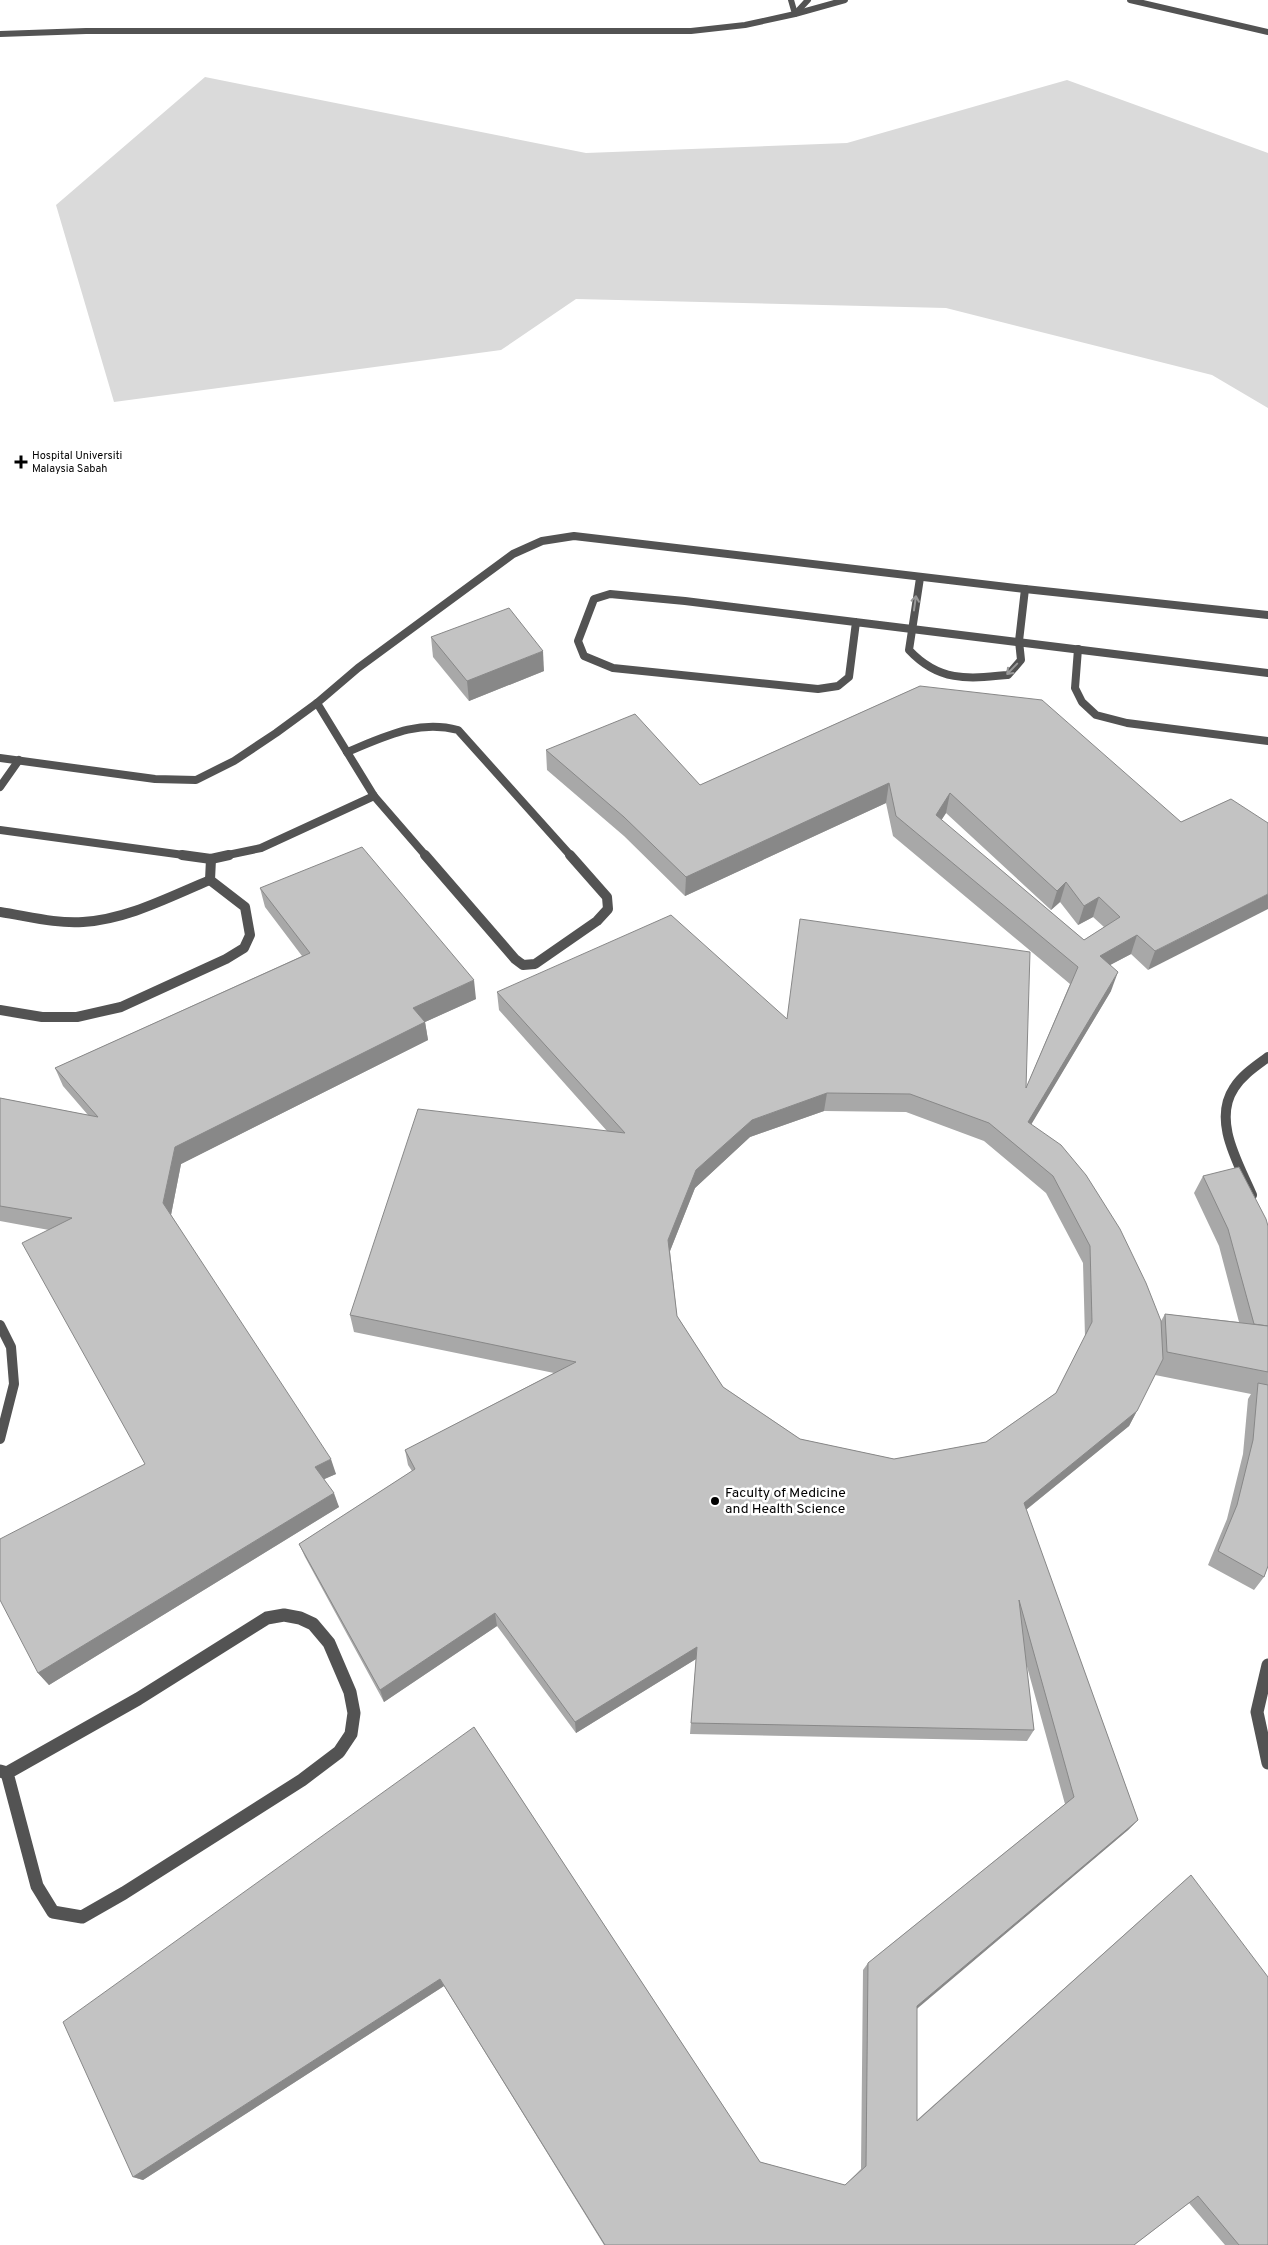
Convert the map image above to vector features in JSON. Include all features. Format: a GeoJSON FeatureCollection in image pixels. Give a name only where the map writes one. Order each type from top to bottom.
{"type":"FeatureCollection","features":[{"type":"Feature","properties":{"kind":"street"},"geometry":{"type":"LineString","coordinates":[[791,0],[795,14]]}},
{"type":"Feature","properties":{"kind":"street"},"geometry":{"type":"LineString","coordinates":[[795,14],[808,0]]}},
{"type":"Feature","properties":{"kind":"street"},"geometry":{"type":"LineString","coordinates":[[0,34],[86,31],[691,31],[745,25],[845,0]]}},
{"type":"Feature","properties":{"kind":"street"},"geometry":{"type":"LineString","coordinates":[[1130,0],[1268,32]]}},
{"type":"Feature","properties":{"kind":"street"},"geometry":{"type":"LineString","coordinates":[[0,758],[155,779],[196,780],[234,761],[317,703],[358,668],[513,554],[537,541],[574,536],[1025,590],[1268,614]]}},
{"type":"Feature","properties":{"kind":"street"},"geometry":{"type":"LineString","coordinates":[[920,578],[909,650],[920,663],[938,673],[971,679],[1008,675],[1021,660],[1020,640],[1025,590]]}},
{"type":"Feature","properties":{"kind":"street"},"geometry":{"type":"LineString","coordinates":[[856,622],[849,677],[838,686],[818,689],[612,668],[584,656],[578,641],[594,599],[610,594],[1020,640],[1268,673]]}},
{"type":"Feature","properties":{"kind":"street"},"geometry":{"type":"LineString","coordinates":[[1078,649],[1075,688],[1082,702],[1096,715],[1127,723],[1268,741]]}},
{"type":"Feature","properties":{"kind":"street"},"geometry":{"type":"LineString","coordinates":[[317,703],[347,752],[374,796],[514,959],[523,965],[535,964],[598,921],[608,909],[608,897],[458,730],[447,726],[425,724],[347,752]]}},
{"type":"Feature","properties":{"kind":"street"},"geometry":{"type":"LineString","coordinates":[[0,787],[18,760]]}},
{"type":"Feature","properties":{"kind":"street"},"geometry":{"type":"LineString","coordinates":[[0,830],[211,859],[261,848],[374,796]]}},
{"type":"Feature","properties":{"kind":"street"},"geometry":{"type":"LineString","coordinates":[[210,880],[211,859]]}},
{"type":"Feature","properties":{"kind":"street"},"geometry":{"type":"LineString","coordinates":[[0,912],[56,920],[83,922],[100,920],[125,914],[210,880]]}},
{"type":"Feature","properties":{"kind":"street"},"geometry":{"type":"LineString","coordinates":[[0,1010],[42,1017],[77,1017],[121,1007],[226,959],[244,948],[250,935],[245,907],[210,880]]}},
{"type":"Feature","properties":{"kind":"street"},"geometry":{"type":"LineString","coordinates":[[1257,1208],[1227,1135],[1224,1117],[1230,1093],[1244,1074],[1268,1057]]}},
{"type":"Feature","properties":{"kind":"street"},"geometry":{"type":"LineString","coordinates":[[0,1325],[11,1347],[14,1384],[0,1439]]}},
{"type":"Feature","properties":{"kind":"street"},"geometry":{"type":"LineString","coordinates":[[284,1615],[300,1618],[313,1624],[329,1644],[350,1692],[354,1713],[351,1734],[339,1752],[302,1780],[124,1893],[82,1917],[53,1912],[37,1886],[4,1772],[138,1698],[267,1618],[284,1615]]}},
{"type":"Feature","properties":{"kind":"street"},"geometry":{"type":"LineString","coordinates":[[1268,1665],[1257,1712],[1268,1762]]}},
{"type":"Feature","properties":{"kind":"shaded area"},"geometry":{"type":"Polygon","coordinates":[[[205,77],[586,153],[847,143],[1067,80],[1268,153],[1268,408],[1212,375],[946,308],[576,299],[501,350],[114,402],[56,205],[205,77]]]}},
{"type":"Feature","properties":{"kind":"building"},"geometry":{"type":"Polygon","coordinates":[[[509,608],[543,651],[467,681],[431,637],[509,608]]]}},
{"type":"Feature","properties":{"kind":"building"},"geometry":{"type":"Polygon","coordinates":[[[920,686],[1042,700],[1181,822],[1231,799],[1268,823],[1268,894],[1155,951],[1137,935],[1100,956],[1118,972],[1028,1122],[1061,1145],[1086,1175],[1120,1229],[1146,1283],[1161,1321],[1163,1359],[1137,1411],[1024,1503],[1138,1820],[917,2006],[917,2121],[1191,1875],[1268,1977],[1268,2245],[1239,2245],[1198,2196],[1134,2245],[605,2245],[440,1979],[133,2177],[63,2022],[474,1727],[760,2162],[845,2185],[866,2166],[868,1963],[1074,1797],[1019,1600],[1034,1730],[691,1723],[697,1647],[575,1722],[495,1613],[380,1690],[299,1544],[415,1469],[405,1450],[576,1362],[350,1315],[418,1109],[625,1133],[497,992],[671,915],[787,1019],[800,919],[1030,952],[1026,1088],[1078,967],[896,816],[889,783],[686,877],[624,817],[546,750],[635,714],[700,785],[920,686]],[[950,793],[936,815],[1084,940],[1120,917],[1099,897],[1084,906],[1066,882],[1057,891],[950,793]],[[827,1093],[752,1120],[696,1170],[668,1240],[677,1316],[723,1387],[800,1439],[894,1459],[986,1442],[1056,1393],[1092,1322],[1090,1246],[1053,1176],[989,1123],[910,1094],[827,1093]]]}},
{"type":"Feature","properties":{"kind":"building"},"geometry":{"type":"Polygon","coordinates":[[[362,847],[474,980],[413,1008],[425,1022],[175,1147],[163,1203],[331,1459],[315,1467],[334,1493],[38,1673],[0,1600],[0,1539],[145,1464],[22,1243],[72,1218],[0,1206],[0,1098],[98,1117],[55,1068],[310,953],[260,888],[362,847]]]}},
{"type":"Feature","properties":{"kind":"building"},"geometry":{"type":"Polygon","coordinates":[[[1239,1167],[1268,1226],[1268,1326],[1254,1324],[1228,1229],[1203,1176],[1239,1167]]]}},
{"type":"Feature","properties":{"kind":"building"},"geometry":{"type":"Polygon","coordinates":[[[1165,1314],[1268,1326],[1268,1372],[1167,1352],[1165,1314]]]}},
{"type":"Feature","properties":{"kind":"building"},"geometry":{"type":"Polygon","coordinates":[[[1258,1383],[1268,1385],[1268,1566],[1264,1577],[1218,1551],[1237,1505],[1253,1440],[1258,1383]]]}},
{"type":"Feature","properties":{"kind":"place","name":"Hospital Universiti Malaysia Sabah"},"geometry":{"type":"Point","coordinates":[21,462]}},
{"type":"Feature","properties":{"kind":"place","name":"Faculty of Medicine and Health Science"},"geometry":{"type":"Point","coordinates":[715,1501]}}]}
